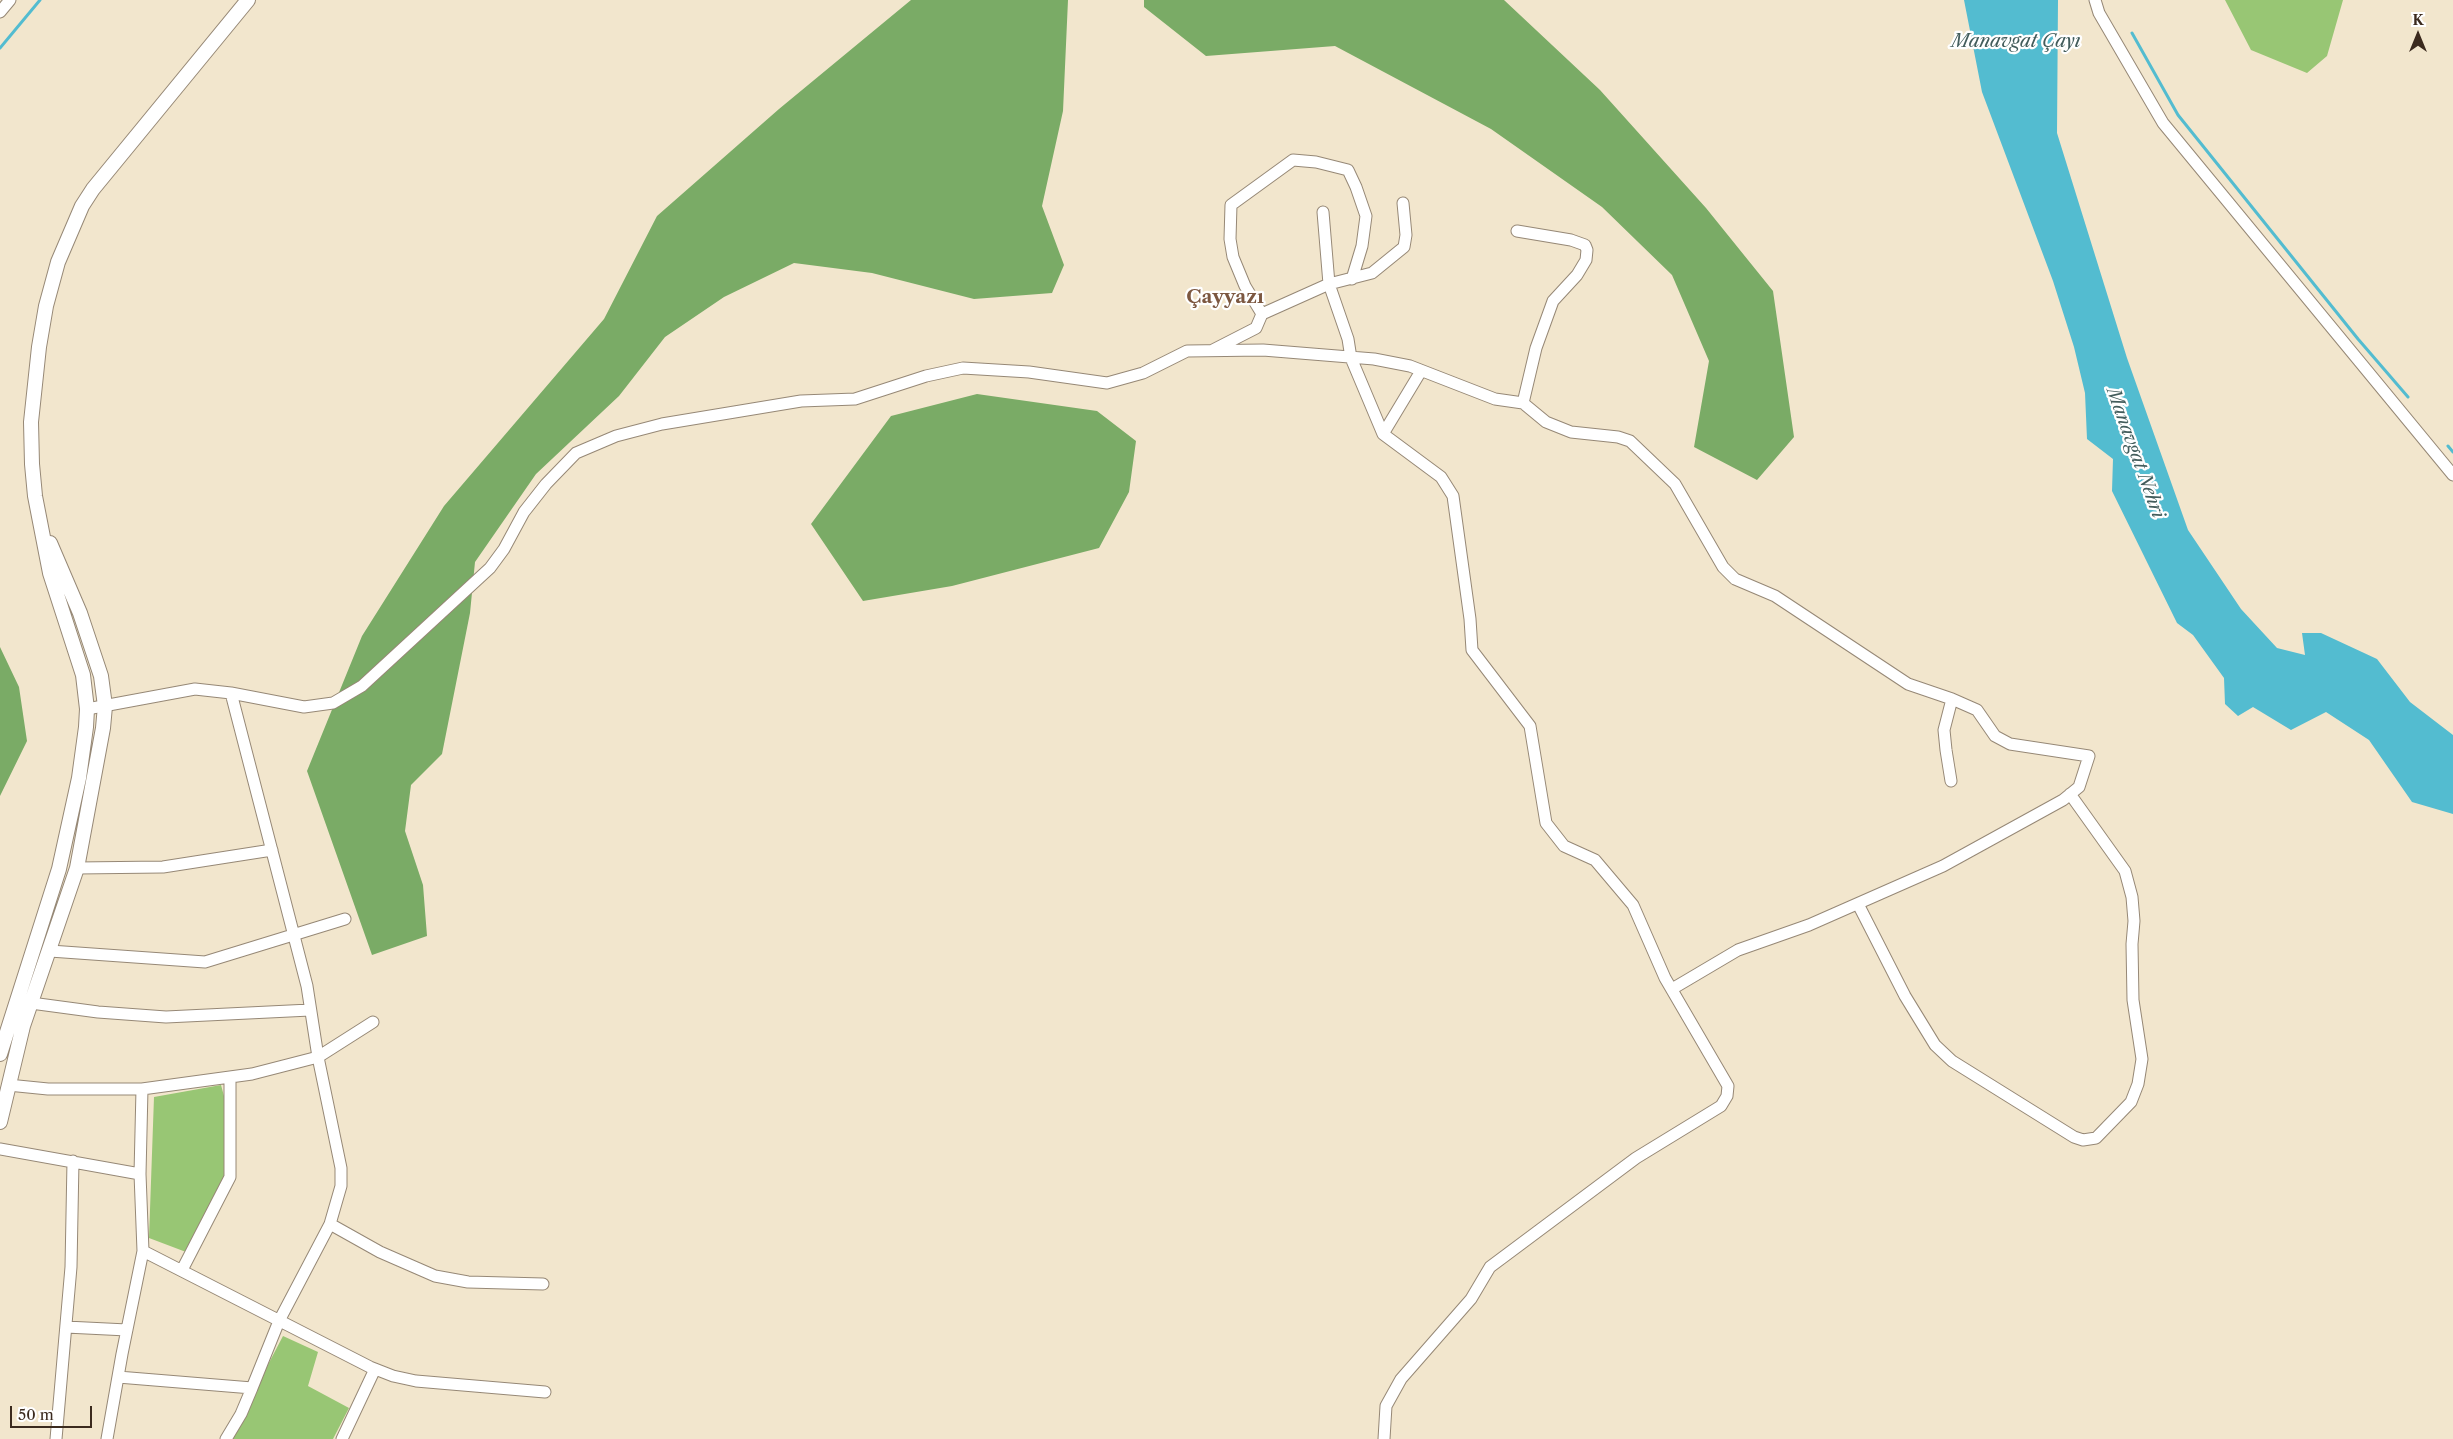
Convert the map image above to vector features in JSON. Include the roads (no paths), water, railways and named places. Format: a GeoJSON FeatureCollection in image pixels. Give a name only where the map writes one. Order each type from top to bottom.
{"type":"FeatureCollection","features":[{"type":"Feature","properties":{"kind":"street"},"geometry":{"type":"LineString","coordinates":[[0,12],[10,0]]}},
{"type":"Feature","properties":{"kind":"street"},"geometry":{"type":"LineString","coordinates":[[0,1054],[66,838],[79,778],[87,710],[83,675],[50,573],[43,528],[35,496],[31,422],[39,347],[46,306],[58,262],[82,206],[93,188],[248,0]]}},
{"type":"Feature","properties":{"kind":"street"},"geometry":{"type":"LineString","coordinates":[[2095,0],[2099,13],[2163,124],[2453,474]]}},
{"type":"Feature","properties":{"kind":"street"},"geometry":{"type":"LineString","coordinates":[[1262,314],[1249,293],[1233,257],[1230,238],[1231,205],[1293,160],[1316,162],[1348,170],[1366,216],[1362,246],[1352,278]]}},
{"type":"Feature","properties":{"kind":"street"},"geometry":{"type":"LineString","coordinates":[[1210,352],[1256,328],[1262,314],[1329,284],[1372,273],[1404,247],[1406,235],[1403,203]]}},
{"type":"Feature","properties":{"kind":"street"},"geometry":{"type":"LineString","coordinates":[[1323,212],[1329,284],[1348,339],[1350,358],[1383,434],[1441,477],[1453,496],[1470,618],[1472,650],[1530,726],[1546,823],[1564,846],[1595,860],[1633,905],[1672,989],[1728,1086],[1727,1096],[1721,1106],[1636,1158],[1490,1267],[1471,1299],[1401,1379],[1386,1406],[1384,1439]]}},
{"type":"Feature","properties":{"kind":"street"},"geometry":{"type":"LineString","coordinates":[[1517,231],[1571,240],[1585,245],[1587,250],[1586,260],[1577,274],[1554,301],[1536,348],[1523,403]]}},
{"type":"Feature","properties":{"kind":"street"},"geometry":{"type":"LineString","coordinates":[[87,710],[195,689],[230,693],[304,707],[333,704],[362,686],[490,568],[504,549],[524,512],[546,484],[576,453],[616,436],[662,424],[774,405],[801,401],[855,399],[926,376],[963,368],[1029,372],[1107,383],[1143,373],[1187,351],[1263,350],[1350,358],[1374,358],[1410,366],[1495,399],[1523,403],[1546,422],[1571,432],[1630,440],[1676,484],[1723,567],[1735,579],[1775,596],[1908,684],[1952,698],[1977,710],[1995,736],[2010,744],[2089,756],[2079,787],[2070,794],[1943,866],[1809,925],[1738,950],[1672,989]]}},
{"type":"Feature","properties":{"kind":"street"},"geometry":{"type":"LineString","coordinates":[[1383,434],[1421,371]]}},
{"type":"Feature","properties":{"kind":"street"},"geometry":{"type":"LineString","coordinates":[[0,1122],[23,1026],[50,951],[76,868],[97,765],[104,706],[101,676],[83,622],[43,528]]}},
{"type":"Feature","properties":{"kind":"street"},"geometry":{"type":"LineString","coordinates":[[226,1439],[252,1388],[279,1321],[330,1224],[340,1186],[341,1168],[318,1057],[308,986],[230,693]]}},
{"type":"Feature","properties":{"kind":"street"},"geometry":{"type":"LineString","coordinates":[[1951,780],[1944,730],[1952,698]]}},
{"type":"Feature","properties":{"kind":"street"},"geometry":{"type":"LineString","coordinates":[[1858,904],[1905,996],[1941,1051],[1952,1061],[2074,1137],[2083,1140],[2096,1138],[2130,1102],[2138,1084],[2142,1059],[2133,1000],[2132,944],[2134,922],[2132,897],[2125,872],[2070,794]]}},
{"type":"Feature","properties":{"kind":"street"},"geometry":{"type":"LineString","coordinates":[[76,868],[163,867],[272,850]]}},
{"type":"Feature","properties":{"kind":"street"},"geometry":{"type":"LineString","coordinates":[[50,951],[205,962],[345,919]]}},
{"type":"Feature","properties":{"kind":"street"},"geometry":{"type":"LineString","coordinates":[[31,1004],[98,1012],[166,1017],[310,1010]]}},
{"type":"Feature","properties":{"kind":"street"},"geometry":{"type":"LineString","coordinates":[[8,1085],[48,1089],[142,1089],[230,1078],[318,1057],[372,1022]]}},
{"type":"Feature","properties":{"kind":"street"},"geometry":{"type":"LineString","coordinates":[[182,1270],[230,1177],[230,1078]]}},
{"type":"Feature","properties":{"kind":"street"},"geometry":{"type":"LineString","coordinates":[[107,1439],[144,1251],[140,1174],[142,1089]]}},
{"type":"Feature","properties":{"kind":"street"},"geometry":{"type":"LineString","coordinates":[[0,1149],[140,1174]]}},
{"type":"Feature","properties":{"kind":"street"},"geometry":{"type":"LineString","coordinates":[[56,1439],[71,1267],[73,1161]]}},
{"type":"Feature","properties":{"kind":"street"},"geometry":{"type":"LineString","coordinates":[[330,1224],[380,1252],[435,1276],[468,1282],[543,1284]]}},
{"type":"Feature","properties":{"kind":"street"},"geometry":{"type":"LineString","coordinates":[[144,1251],[279,1321],[375,1369],[393,1376],[416,1380],[545,1392]]}},
{"type":"Feature","properties":{"kind":"street"},"geometry":{"type":"LineString","coordinates":[[66,1327],[127,1330]]}},
{"type":"Feature","properties":{"kind":"street"},"geometry":{"type":"LineString","coordinates":[[342,1439],[375,1369]]}},
{"type":"Feature","properties":{"kind":"street"},"geometry":{"type":"LineString","coordinates":[[118,1377],[252,1388]]}},
{"type":"Feature","properties":{"kind":"water","name":"Manavgat Çayı"},"geometry":{"type":"Polygon","coordinates":[[[1964,0],[2058,0],[2057,133],[2127,358],[2188,530],[2241,609],[2277,648],[2305,655],[2302,633],[2321,633],[2377,659],[2410,702],[2453,735],[2453,814],[2412,802],[2369,740],[2326,712],[2291,730],[2253,707],[2238,716],[2225,704],[2224,678],[2193,635],[2177,623],[2112,491],[2113,459],[2087,439],[2085,393],[2074,347],[2053,281],[1982,92],[1964,0]]]}},
{"type":"Feature","properties":{"kind":"waterway"},"geometry":{"type":"LineString","coordinates":[[0,48],[40,0]]}},
{"type":"Feature","properties":{"kind":"waterway"},"geometry":{"type":"LineString","coordinates":[[2132,33],[2178,115],[2358,339],[2408,397]]}},
{"type":"Feature","properties":{"kind":"waterway"},"geometry":{"type":"LineString","coordinates":[[2448,446],[2453,452]]}},
{"type":"Feature","properties":{"kind":"district","name":"Çayyazı"},"geometry":{"type":"Point","coordinates":[1225,298]}},
{"type":"Feature","properties":{"kind":"water label","name":"Manavgat Nehri"},"geometry":{"type":"Point","coordinates":[2135,453]}}]}
